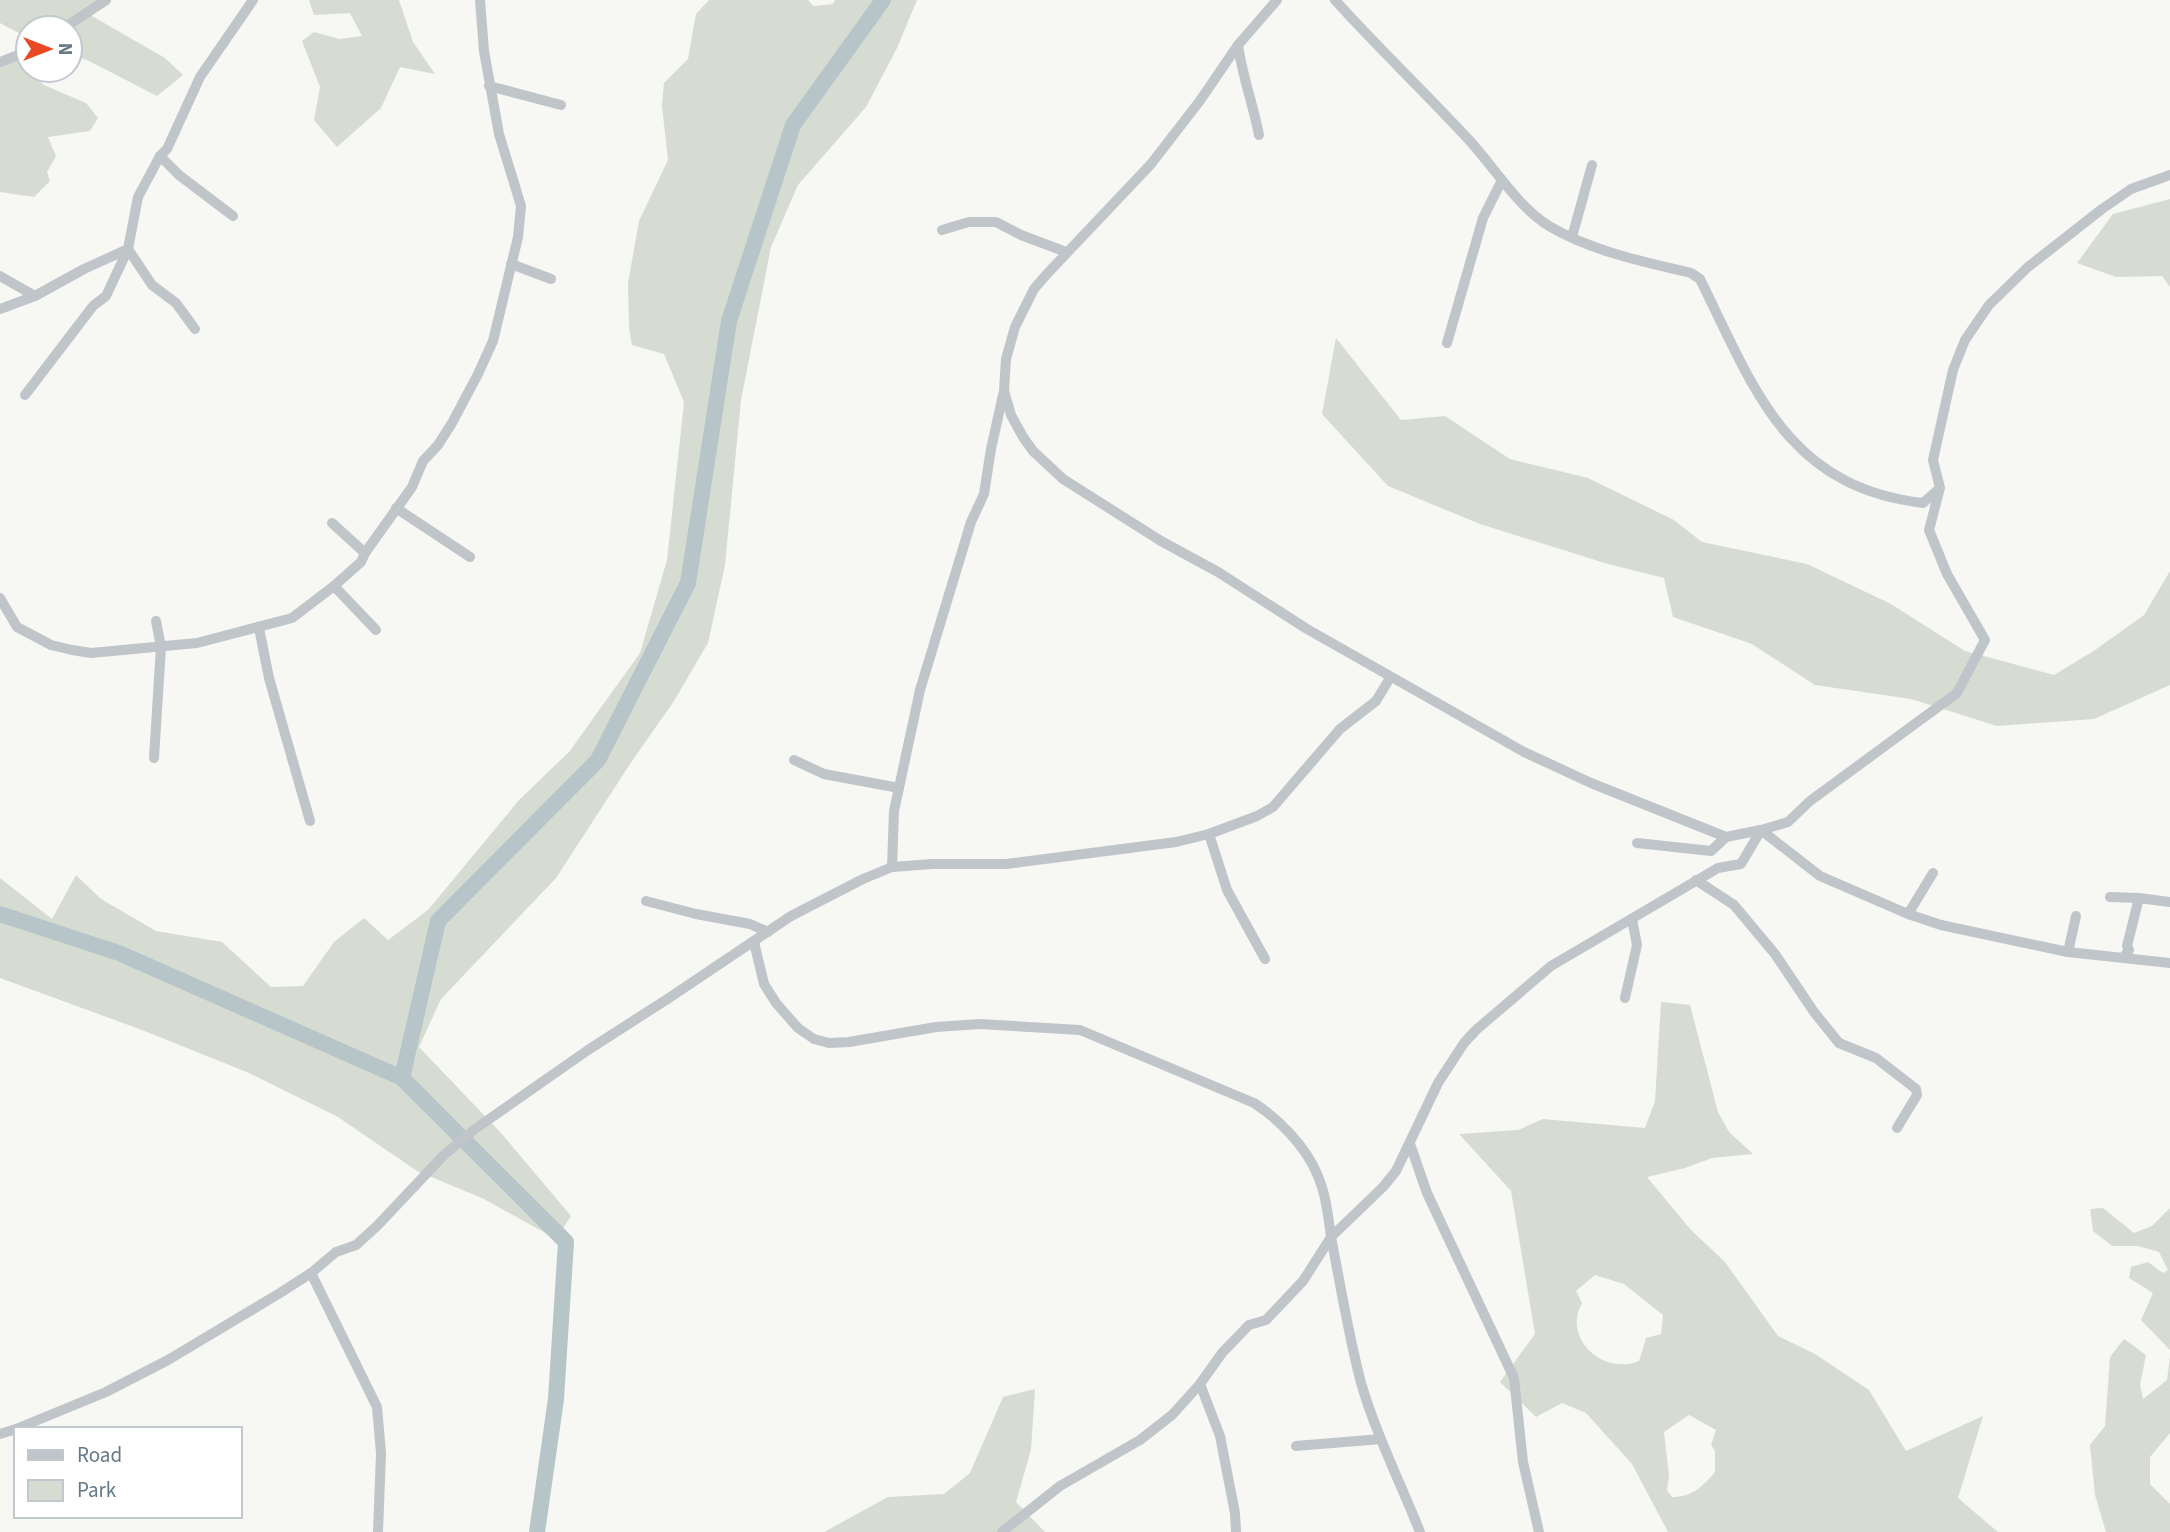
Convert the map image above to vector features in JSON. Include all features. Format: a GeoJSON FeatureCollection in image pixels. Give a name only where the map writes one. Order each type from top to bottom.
{"type":"FeatureCollection","features":[{"type":"Feature","properties":{"kind":"street"},"geometry":{"type":"LineString","coordinates":[[84,15],[106,0]]}},
{"type":"Feature","properties":{"kind":"street"},"geometry":{"type":"LineString","coordinates":[[25,395],[93,306],[106,296],[128,249],[138,197],[160,156],[167,149],[200,77],[253,0]]}},
{"type":"Feature","properties":{"kind":"street"},"geometry":{"type":"LineString","coordinates":[[0,598],[17,627],[51,645],[91,653],[161,647],[197,643],[292,618],[361,562],[412,486],[423,461],[452,423],[478,374],[493,341],[511,264],[521,206],[499,134],[489,86],[480,0]]}},
{"type":"Feature","properties":{"kind":"street"},"geometry":{"type":"LineString","coordinates":[[892,867],[894,811],[920,690],[971,522],[984,494],[1004,391],[1006,359],[1015,327],[1034,289],[1170,141],[1238,45],[1277,0]]}},
{"type":"Feature","properties":{"kind":"street"},"geometry":{"type":"LineString","coordinates":[[1335,0],[1546,224],[1622,256],[1696,275],[1744,367],[1780,426],[1796,445],[1826,471],[1863,489],[1900,500],[1923,503],[1940,488]]}},
{"type":"Feature","properties":{"kind":"street"},"geometry":{"type":"LineString","coordinates":[[1238,45],[1242,72],[1253,104],[1259,135]]}},
{"type":"Feature","properties":{"kind":"street"},"geometry":{"type":"LineString","coordinates":[[489,86],[561,105]]}},
{"type":"Feature","properties":{"kind":"street"},"geometry":{"type":"LineString","coordinates":[[160,156],[178,175],[233,216]]}},
{"type":"Feature","properties":{"kind":"street"},"geometry":{"type":"LineString","coordinates":[[1572,237],[1591,165]]}},
{"type":"Feature","properties":{"kind":"street"},"geometry":{"type":"LineString","coordinates":[[1637,843],[1711,851],[1727,837],[1788,822],[1810,801],[1957,693],[1985,640],[1947,574],[1929,530],[1940,488],[1933,460],[1953,370],[1965,340],[1989,305],[2050,248],[2131,189],[2170,175]]}},
{"type":"Feature","properties":{"kind":"street"},"geometry":{"type":"LineString","coordinates":[[1447,343],[1483,218],[1502,180]]}},
{"type":"Feature","properties":{"kind":"street"},"geometry":{"type":"LineString","coordinates":[[942,230],[969,222],[996,222],[1066,253]]}},
{"type":"Feature","properties":{"kind":"street"},"geometry":{"type":"LineString","coordinates":[[0,309],[35,296],[128,249]]}},
{"type":"Feature","properties":{"kind":"street"},"geometry":{"type":"LineString","coordinates":[[128,249],[152,285],[176,303],[195,329]]}},
{"type":"Feature","properties":{"kind":"street"},"geometry":{"type":"LineString","coordinates":[[511,264],[551,279]]}},
{"type":"Feature","properties":{"kind":"street"},"geometry":{"type":"LineString","coordinates":[[0,276],[35,296]]}},
{"type":"Feature","properties":{"kind":"street"},"geometry":{"type":"LineString","coordinates":[[1004,391],[1011,415],[1033,451],[1063,480],[1140,529],[1219,572],[1390,678],[1547,763],[1727,837]]}},
{"type":"Feature","properties":{"kind":"street"},"geometry":{"type":"LineString","coordinates":[[397,508],[470,557]]}},
{"type":"Feature","properties":{"kind":"street"},"geometry":{"type":"LineString","coordinates":[[332,523],[365,553]]}},
{"type":"Feature","properties":{"kind":"street"},"geometry":{"type":"LineString","coordinates":[[334,586],[376,630]]}},
{"type":"Feature","properties":{"kind":"street"},"geometry":{"type":"LineString","coordinates":[[154,758],[161,647],[156,621]]}},
{"type":"Feature","properties":{"kind":"street"},"geometry":{"type":"LineString","coordinates":[[259,628],[269,678],[310,821]]}},
{"type":"Feature","properties":{"kind":"street"},"geometry":{"type":"LineString","coordinates":[[21,1427],[106,1392],[168,1360],[311,1273],[336,1252],[356,1245],[443,1156],[475,1129],[588,1050],[790,916],[892,867],[1006,864],[1177,842],[1209,834],[1265,813],[1340,729],[1376,701],[1390,678]]}},
{"type":"Feature","properties":{"kind":"street"},"geometry":{"type":"LineString","coordinates":[[793,760],[824,774],[898,788]]}},
{"type":"Feature","properties":{"kind":"street"},"geometry":{"type":"LineString","coordinates":[[1002,1532],[1060,1486],[1146,1436],[1179,1410],[1222,1353],[1249,1325],[1266,1320],[1303,1282],[1331,1237],[1396,1171],[1438,1083],[1464,1043],[1476,1030],[1551,966],[1718,868],[1741,864],[1761,830]]}},
{"type":"Feature","properties":{"kind":"street"},"geometry":{"type":"LineString","coordinates":[[1761,830],[1820,876],[1908,914],[1993,938],[2068,952],[2170,963]]}},
{"type":"Feature","properties":{"kind":"street"},"geometry":{"type":"LineString","coordinates":[[1209,834],[1227,890],[1265,959]]}},
{"type":"Feature","properties":{"kind":"street"},"geometry":{"type":"LineString","coordinates":[[1908,914],[1933,873]]}},
{"type":"Feature","properties":{"kind":"street"},"geometry":{"type":"LineString","coordinates":[[1696,880],[1734,905],[1775,954],[1814,1012],[1839,1043],[1876,1058],[1916,1089],[1917,1095],[1898,1128]]}},
{"type":"Feature","properties":{"kind":"street"},"geometry":{"type":"LineString","coordinates":[[2110,897],[2170,902]]}},
{"type":"Feature","properties":{"kind":"street"},"geometry":{"type":"LineString","coordinates":[[2124,957],[2129,950],[2127,946],[2139,898]]}},
{"type":"Feature","properties":{"kind":"street"},"geometry":{"type":"LineString","coordinates":[[646,901],[750,924],[768,932]]}},
{"type":"Feature","properties":{"kind":"street"},"geometry":{"type":"LineString","coordinates":[[2068,952],[2076,916]]}},
{"type":"Feature","properties":{"kind":"street"},"geometry":{"type":"LineString","coordinates":[[1625,998],[1637,945],[1632,919]]}},
{"type":"Feature","properties":{"kind":"street"},"geometry":{"type":"LineString","coordinates":[[754,942],[764,984],[776,1003],[798,1028],[814,1039],[829,1043],[849,1042],[936,1027],[980,1024],[1080,1030],[1254,1103],[1271,1116],[1314,1167],[1329,1212],[1331,1237],[1354,1356],[1369,1408],[1420,1532]]}},
{"type":"Feature","properties":{"kind":"street"},"geometry":{"type":"LineString","coordinates":[[1410,1144],[1427,1193],[1514,1378],[1523,1462],[1539,1532]]}},
{"type":"Feature","properties":{"kind":"street"},"geometry":{"type":"LineString","coordinates":[[311,1273],[377,1407],[382,1453],[378,1532]]}},
{"type":"Feature","properties":{"kind":"street"},"geometry":{"type":"LineString","coordinates":[[1200,1384],[1220,1436],[1235,1513],[1236,1532]]}},
{"type":"Feature","properties":{"kind":"street"},"geometry":{"type":"LineString","coordinates":[[1296,1446],[1381,1439]]}},
{"type":"Feature","properties":{"kind":"green space"},"geometry":{"type":"Polygon","coordinates":[[[0,0],[98,0],[92,16],[165,58],[183,75],[157,96],[84,59],[84,14],[14,14],[14,31],[0,23],[0,0]]]}},
{"type":"Feature","properties":{"kind":"green space"},"geometry":{"type":"Polygon","coordinates":[[[309,0],[399,0],[413,42],[435,74],[400,67],[381,108],[337,147],[314,120],[320,87],[302,41],[314,32],[339,39],[362,36],[350,13],[314,15],[309,0]]]}},
{"type":"Feature","properties":{"kind":"green space"},"geometry":{"type":"Polygon","coordinates":[[[709,0],[808,0],[813,6],[833,4],[835,0],[917,0],[897,48],[866,107],[798,185],[771,247],[741,400],[725,565],[708,643],[674,701],[556,878],[441,999],[419,1047],[502,1134],[571,1216],[556,1239],[484,1199],[417,1171],[338,1117],[249,1073],[0,978],[0,878],[52,919],[76,875],[101,899],[156,931],[222,942],[271,987],[303,986],[334,942],[364,918],[388,940],[428,910],[519,800],[569,752],[640,653],[667,560],[684,402],[664,354],[632,345],[628,283],[639,221],[668,160],[662,106],[664,83],[688,59],[696,14],[709,0]]]}},
{"type":"Feature","properties":{"kind":"green space"},"geometry":{"type":"Polygon","coordinates":[[[14,52],[14,84],[43,84],[86,103],[98,118],[90,131],[48,137],[56,156],[47,172],[50,181],[34,197],[0,192],[0,65],[14,52]]]}},
{"type":"Feature","properties":{"kind":"green space"},"geometry":{"type":"Polygon","coordinates":[[[2170,199],[2170,287],[2162,276],[2116,277],[2077,263],[2113,214],[2170,199]]]}},
{"type":"Feature","properties":{"kind":"green space"},"geometry":{"type":"Polygon","coordinates":[[[1336,338],[1401,420],[1445,416],[1510,459],[1588,478],[1674,520],[1702,542],[1807,564],[1891,604],[1965,651],[2054,675],[2144,615],[2170,571],[2170,685],[2094,719],[1997,726],[1911,699],[1815,685],[1752,644],[1673,617],[1664,578],[1608,564],[1480,524],[1388,486],[1322,414],[1336,338]]]}},
{"type":"Feature","properties":{"kind":"green space"},"geometry":{"type":"Polygon","coordinates":[[[1661,1002],[1690,1005],[1718,1112],[1729,1132],[1753,1154],[1712,1158],[1647,1177],[1690,1229],[1725,1262],[1778,1336],[1815,1354],[1869,1390],[1906,1451],[1983,1416],[1958,1498],[1998,1532],[1668,1532],[1632,1464],[1586,1413],[1562,1403],[1536,1417],[1500,1382],[1535,1334],[1511,1191],[1459,1134],[1518,1130],[1543,1119],[1645,1128],[1655,1101],[1661,1002]],[[1595,1275],[1576,1291],[1582,1303],[1577,1316],[1577,1329],[1582,1341],[1590,1351],[1612,1363],[1639,1361],[1646,1338],[1661,1334],[1663,1315],[1624,1284],[1595,1275]],[[1689,1415],[1664,1432],[1669,1475],[1667,1490],[1672,1497],[1696,1490],[1715,1472],[1715,1451],[1711,1445],[1716,1430],[1689,1415]]]}},
{"type":"Feature","properties":{"kind":"green space"},"geometry":{"type":"Polygon","coordinates":[[[2103,1208],[2134,1233],[2152,1226],[2170,1208],[2170,1350],[2141,1320],[2153,1293],[2129,1278],[2131,1267],[2148,1262],[2163,1273],[2168,1270],[2159,1252],[2138,1246],[2112,1246],[2093,1231],[2090,1209],[2103,1208]]]}},
{"type":"Feature","properties":{"kind":"green space"},"geometry":{"type":"Polygon","coordinates":[[[2124,1339],[2146,1355],[2140,1385],[2143,1399],[2167,1380],[2170,1357],[2170,1433],[2150,1457],[2150,1484],[2170,1504],[2170,1532],[2106,1532],[2095,1495],[2090,1445],[2105,1426],[2110,1357],[2124,1339]]]}},
{"type":"Feature","properties":{"kind":"green space"},"geometry":{"type":"Polygon","coordinates":[[[1035,1389],[1031,1450],[1016,1502],[1045,1532],[824,1532],[888,1497],[944,1494],[970,1473],[1003,1397],[1035,1389]]]}},
{"type":"Feature","properties":{"kind":"waterway"},"geometry":{"type":"LineString","coordinates":[[402,1078],[438,921],[598,760],[688,583],[729,321],[793,125],[883,0]]}},
{"type":"Feature","properties":{"kind":"waterway"},"geometry":{"type":"LineString","coordinates":[[0,914],[119,953],[402,1078],[566,1242],[556,1399],[537,1532]]}}]}
